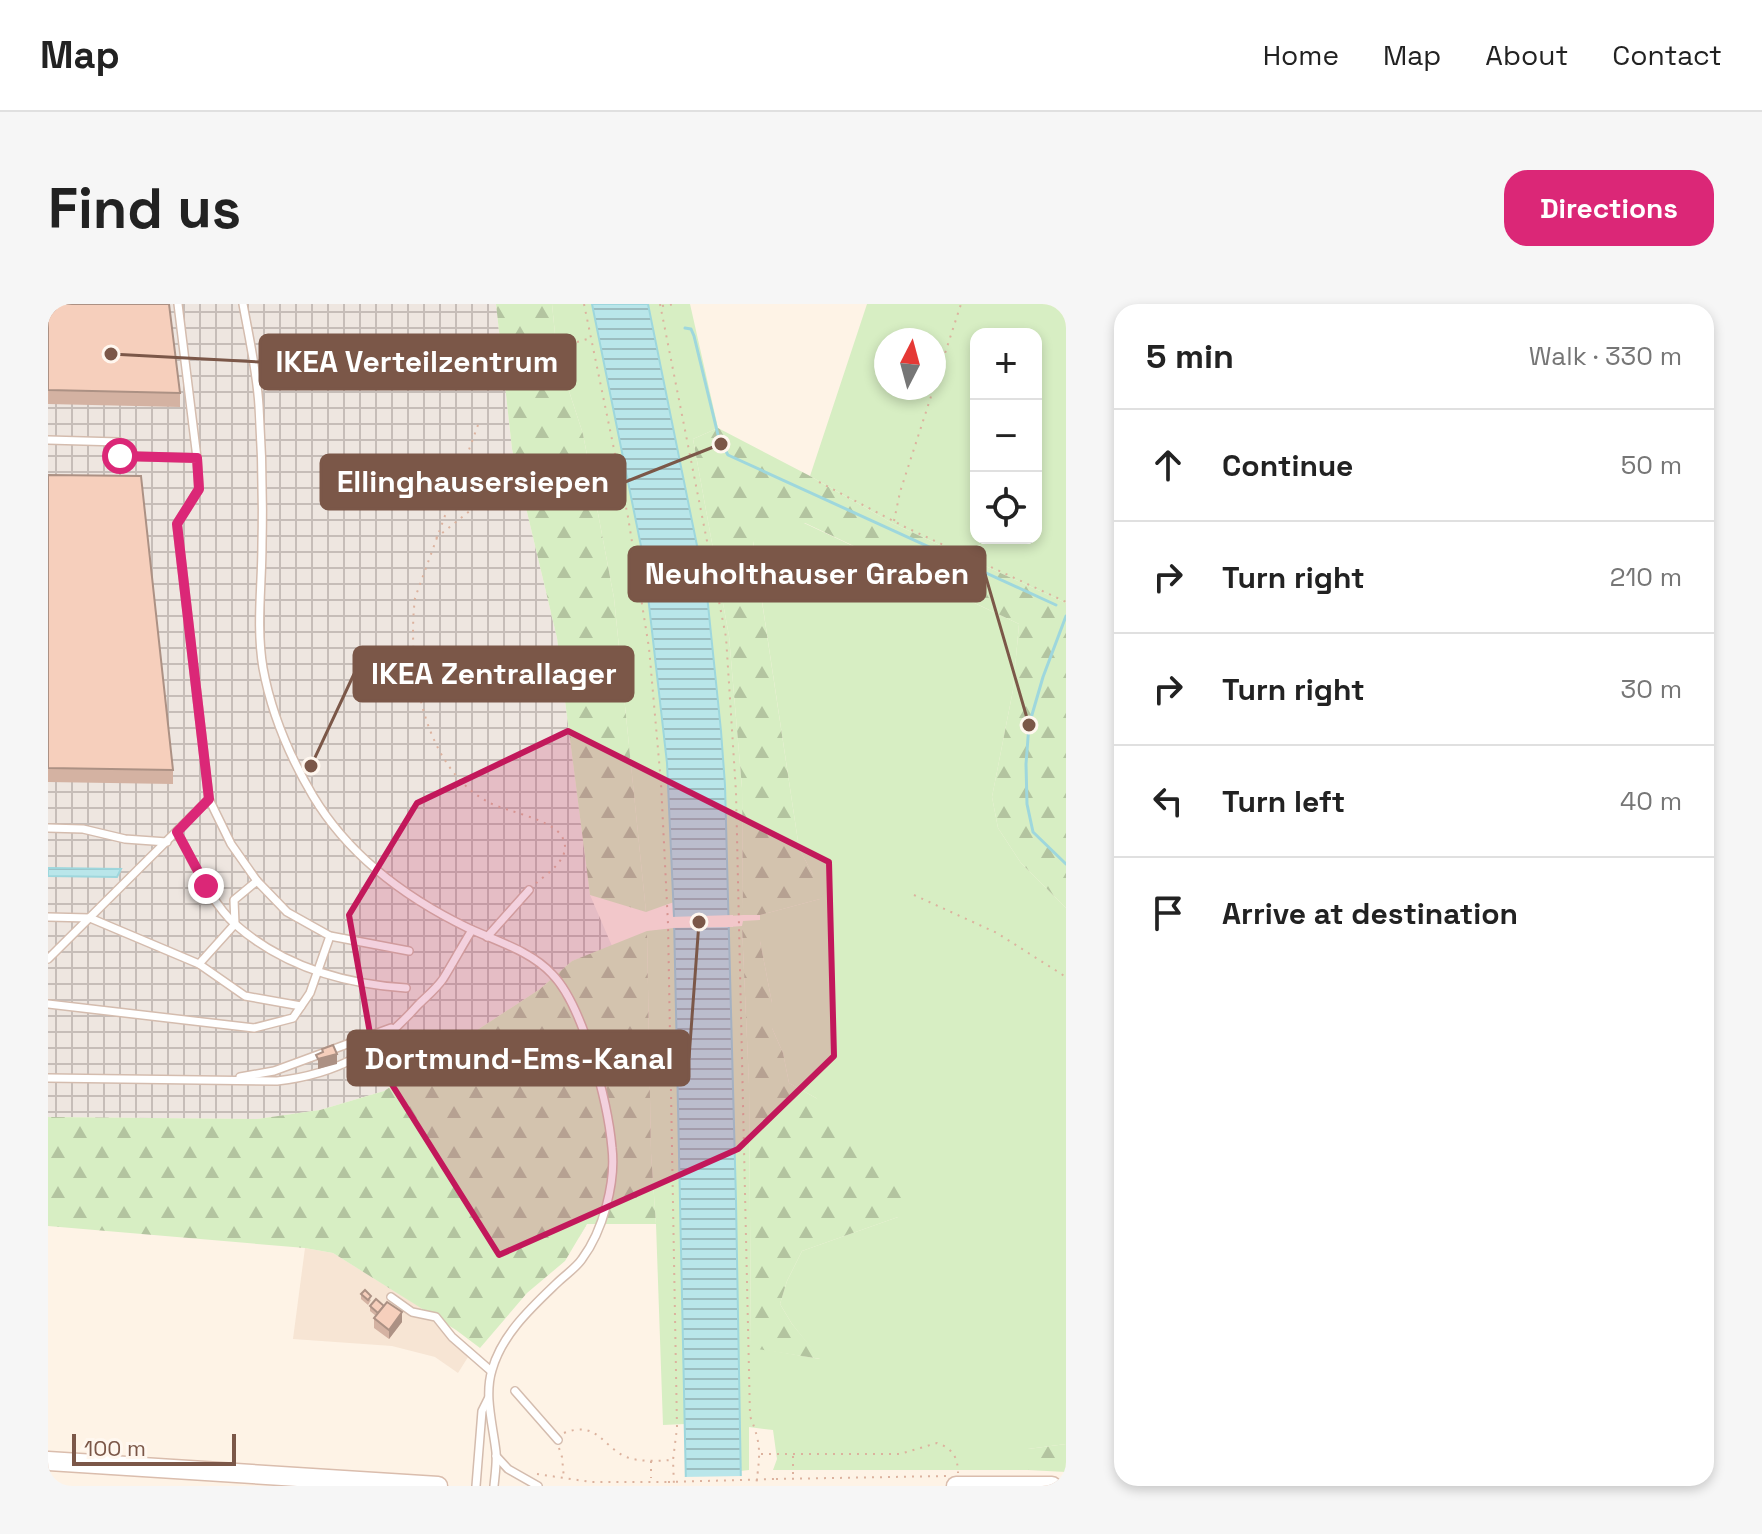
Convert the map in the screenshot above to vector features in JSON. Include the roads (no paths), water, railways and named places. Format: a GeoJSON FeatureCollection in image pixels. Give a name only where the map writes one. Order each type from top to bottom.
{"type":"FeatureCollection","features":[{"type":"Feature","properties":{"kind":"main road"},"geometry":{"type":"LineString","coordinates":[[48,1461],[438,1486]]}},
{"type":"Feature","properties":{"kind":"main road"},"geometry":{"type":"LineString","coordinates":[[957,1481],[1052,1486]]}},
{"type":"Feature","properties":{"kind":"lane"},"geometry":{"type":"LineString","coordinates":[[178,304],[199,489],[177,524],[209,799],[231,844],[257,881],[287,912],[330,936],[409,951]]}},
{"type":"Feature","properties":{"kind":"lane"},"geometry":{"type":"LineString","coordinates":[[243,304],[259,402],[262,546],[258,614],[264,669],[278,724],[313,795],[337,830],[395,885],[427,908],[538,962],[552,973],[571,997],[608,1119],[613,1151],[611,1187],[602,1221],[583,1258],[529,1310],[505,1342],[491,1371],[488,1399],[496,1456],[494,1486]]}},
{"type":"Feature","properties":{"kind":"lane"},"geometry":{"type":"LineString","coordinates":[[48,440],[119,442],[120,456],[197,458]]}},
{"type":"Feature","properties":{"kind":"lane"},"geometry":{"type":"LineString","coordinates":[[48,959],[209,799]]}},
{"type":"Feature","properties":{"kind":"lane"},"geometry":{"type":"LineString","coordinates":[[48,828],[83,829],[125,839],[167,842]]}},
{"type":"Feature","properties":{"kind":"lane"},"geometry":{"type":"LineString","coordinates":[[177,832],[206,886],[235,924],[273,951],[317,973],[379,986],[406,988]]}},
{"type":"Feature","properties":{"kind":"lane"},"geometry":{"type":"LineString","coordinates":[[199,964],[235,924],[234,900],[257,881]]}},
{"type":"Feature","properties":{"kind":"lane"},"geometry":{"type":"LineString","coordinates":[[487,937],[529,890]]}},
{"type":"Feature","properties":{"kind":"lane"},"geometry":{"type":"LineString","coordinates":[[48,917],[90,918],[199,964],[245,996],[301,1006]]}},
{"type":"Feature","properties":{"kind":"lane"},"geometry":{"type":"LineString","coordinates":[[48,1078],[277,1081],[308,1077],[342,1066],[370,1051],[407,1018],[442,981],[472,930]]}},
{"type":"Feature","properties":{"kind":"lane"},"geometry":{"type":"LineString","coordinates":[[48,1004],[254,1028],[293,1018],[310,993],[330,936]]}},
{"type":"Feature","properties":{"kind":"lane"},"geometry":{"type":"LineString","coordinates":[[219,1081],[274,1071],[388,1030],[407,1018]]}},
{"type":"Feature","properties":{"kind":"lane"},"geometry":{"type":"LineString","coordinates":[[391,1297],[412,1312],[436,1317],[452,1337],[491,1371]]}},
{"type":"Feature","properties":{"kind":"lane"},"geometry":{"type":"LineString","coordinates":[[515,1391],[558,1440]]}},
{"type":"Feature","properties":{"kind":"lane"},"geometry":{"type":"LineString","coordinates":[[476,1486],[482,1411],[488,1399]]}},
{"type":"Feature","properties":{"kind":"lane"},"geometry":{"type":"LineString","coordinates":[[496,1456],[508,1469],[538,1486]]}},
{"type":"Feature","properties":{"kind":"water"},"geometry":{"type":"Polygon","coordinates":[[[592,304],[648,304],[707,595],[725,785],[741,1486],[686,1486],[674,917],[667,763],[644,561],[592,304]]]}},
{"type":"Feature","properties":{"kind":"water"},"geometry":{"type":"Polygon","coordinates":[[[48,868],[121,869],[117,877],[48,876],[48,868]]]}},
{"type":"Feature","properties":{"kind":"waterway"},"geometry":{"type":"LineString","coordinates":[[685,328],[691,329],[694,336],[719,439],[728,455],[1056,605]]}},
{"type":"Feature","properties":{"kind":"waterway"},"geometry":{"type":"LineString","coordinates":[[1066,616],[1029,725],[1026,764],[1027,804],[1033,832],[1066,864]]}},
{"type":"Feature","properties":{"kind":"place","name":"IKEA Verteilzentrum"},"geometry":{"type":"Point","coordinates":[111,354]}},
{"type":"Feature","properties":{"kind":"place","name":"Ellinghausersiepen"},"geometry":{"type":"Point","coordinates":[721,444]}},
{"type":"Feature","properties":{"kind":"place","name":"Neuholthauser Graben"},"geometry":{"type":"Point","coordinates":[1029,725]}},
{"type":"Feature","properties":{"kind":"place","name":"IKEA Zentrallager"},"geometry":{"type":"Point","coordinates":[311,766]}},
{"type":"Feature","properties":{"kind":"place","name":"Dortmund-Ems-Kanal"},"geometry":{"type":"Point","coordinates":[699,922]}}]}
